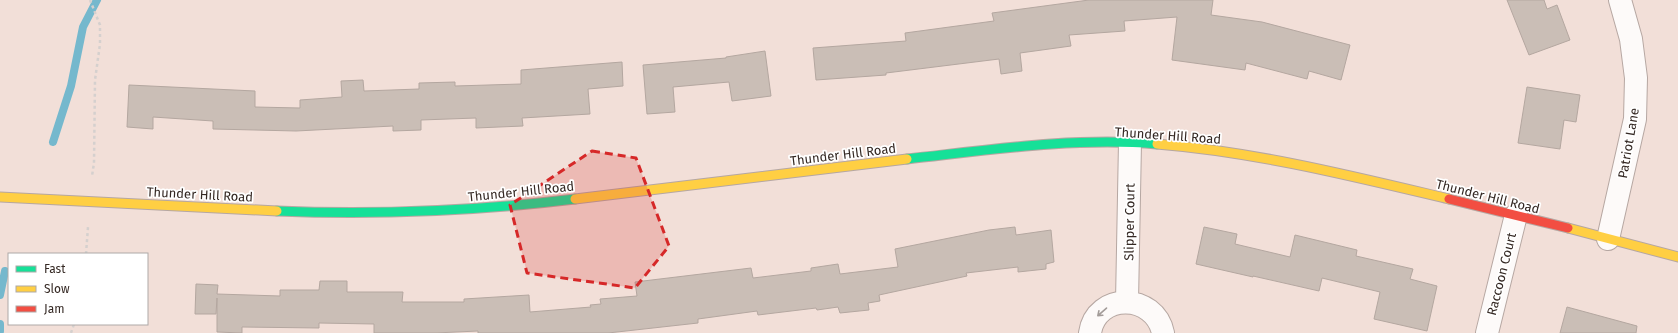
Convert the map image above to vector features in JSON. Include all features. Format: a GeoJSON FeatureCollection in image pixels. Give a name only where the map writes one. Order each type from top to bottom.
{"type":"FeatureCollection","features":[{"type":"Feature","properties":{"kind":"street","name":"Patriot Lane"},"geometry":{"type":"LineString","coordinates":[[1608,239],[1635,119],[1636,78],[1631,39],[1620,0]]}},
{"type":"Feature","properties":{"kind":"street","name":"Thunder Hill Road"},"geometry":{"type":"LineString","coordinates":[[0,197],[327,213],[499,208],[970,152],[1050,145],[1130,142],[1191,147],[1255,156],[1344,174],[1516,215],[1678,257]]}},
{"type":"Feature","properties":{"kind":"street","name":"Slipper Court"},"geometry":{"type":"LineString","coordinates":[[1127,302],[1130,142]]}},
{"type":"Feature","properties":{"kind":"street","name":"Raccoon Court"},"geometry":{"type":"LineString","coordinates":[[1486,333],[1516,215]]}},
{"type":"Feature","properties":{"kind":"street"},"geometry":{"type":"LineString","coordinates":[[1090,333],[1096,317],[1105,309],[1115,304],[1127,302],[1139,304],[1150,310],[1158,320],[1163,333]]}},
{"type":"Feature","properties":{"kind":"path"},"geometry":{"type":"LineString","coordinates":[[90,0],[100,25],[100,44],[95,80],[94,163]]}},
{"type":"Feature","properties":{"kind":"path"},"geometry":{"type":"LineString","coordinates":[[86,253],[88,234]]}},
{"type":"Feature","properties":{"kind":"highlighted area"},"geometry":{"type":"Polygon","coordinates":[[[592,151],[636,158],[669,246],[635,288],[527,273],[510,205],[592,151]]]}},
{"type":"Feature","properties":{"kind":"building"},"geometry":{"type":"Polygon","coordinates":[[[1089,0],[1213,0],[1211,15],[1262,22],[1350,45],[1341,80],[1309,71],[1307,79],[1246,63],[1245,70],[1172,60],[1177,17],[1124,21],[1125,31],[1069,35],[1071,46],[1020,53],[1022,71],[1001,74],[999,59],[886,73],[886,75],[816,80],[813,48],[906,41],[905,33],[994,21],[992,13],[1089,0]]]}},
{"type":"Feature","properties":{"kind":"building"},"geometry":{"type":"Polygon","coordinates":[[[1507,0],[1544,0],[1547,9],[1557,5],[1570,40],[1529,55],[1507,0]]]}},
{"type":"Feature","properties":{"kind":"building"},"geometry":{"type":"Polygon","coordinates":[[[765,51],[771,96],[732,101],[729,82],[673,87],[675,112],[647,114],[643,65],[726,58],[765,51]]]}},
{"type":"Feature","properties":{"kind":"building"},"geometry":{"type":"Polygon","coordinates":[[[622,62],[623,86],[588,89],[590,114],[522,118],[523,126],[476,128],[476,118],[421,120],[421,130],[393,131],[393,126],[296,131],[213,129],[213,121],[153,117],[153,129],[127,127],[129,85],[255,91],[255,107],[300,108],[300,100],[342,97],[341,81],[363,80],[364,91],[419,89],[419,83],[455,82],[455,86],[521,84],[521,70],[622,62]]]}},
{"type":"Feature","properties":{"kind":"building"},"geometry":{"type":"Polygon","coordinates":[[[1527,87],[1580,95],[1576,122],[1564,120],[1560,149],[1518,143],[1527,87]]]}},
{"type":"Feature","properties":{"kind":"building"},"geometry":{"type":"Polygon","coordinates":[[[1015,227],[1016,235],[1051,230],[1054,262],[1046,264],[1046,269],[1018,272],[1018,267],[966,273],[967,276],[879,295],[880,301],[868,303],[869,310],[840,313],[838,307],[758,315],[757,311],[698,319],[698,323],[608,333],[478,333],[478,331],[374,333],[374,324],[319,323],[319,328],[242,327],[242,333],[217,332],[217,298],[216,314],[195,314],[196,284],[218,285],[217,294],[280,296],[280,290],[319,290],[320,281],[347,281],[347,292],[403,292],[402,302],[464,302],[464,299],[529,295],[530,312],[591,307],[590,305],[601,304],[600,299],[637,296],[635,282],[751,268],[753,278],[811,271],[811,268],[838,264],[840,274],[898,267],[895,249],[989,230],[1015,227]]]}},
{"type":"Feature","properties":{"kind":"building"},"geometry":{"type":"Polygon","coordinates":[[[1204,227],[1237,234],[1235,244],[1290,257],[1295,235],[1357,250],[1356,256],[1413,269],[1410,279],[1437,286],[1427,331],[1374,319],[1380,292],[1322,278],[1319,291],[1196,264],[1204,227]]]}},
{"type":"Feature","properties":{"kind":"building"},"geometry":{"type":"Polygon","coordinates":[[[1567,307],[1637,326],[1636,333],[1560,333],[1567,307]]]}},
{"type":"Feature","properties":{"kind":"waterway"},"geometry":{"type":"LineString","coordinates":[[53,142],[71,86],[83,27],[97,0]]}},
{"type":"Feature","properties":{"kind":"waterway"},"geometry":{"type":"LineString","coordinates":[[0,295],[5,271]]}},
{"type":"Feature","properties":{"kind":"waterway"},"geometry":{"type":"LineString","coordinates":[[0,324],[0,331]]}},
{"type":"Feature","properties":{"kind":"traffic: fast"},"geometry":{"type":"LineString","coordinates":[[907,159],[1000,148],[1063,143],[1126,142],[1157,144]]}},
{"type":"Feature","properties":{"kind":"traffic: fast"},"geometry":{"type":"LineString","coordinates":[[277,211],[426,211],[575,199]]}},
{"type":"Feature","properties":{"kind":"traffic: slow"},"geometry":{"type":"LineString","coordinates":[[1157,144],[1267,159],[1449,199]]}},
{"type":"Feature","properties":{"kind":"traffic: slow"},"geometry":{"type":"LineString","coordinates":[[575,199],[907,159]]}},
{"type":"Feature","properties":{"kind":"traffic: slow"},"geometry":{"type":"LineString","coordinates":[[0,197],[277,211]]}},
{"type":"Feature","properties":{"kind":"traffic: slow"},"geometry":{"type":"LineString","coordinates":[[1568,228],[1678,257]]}},
{"type":"Feature","properties":{"kind":"traffic: jam"},"geometry":{"type":"LineString","coordinates":[[1449,199],[1568,228]]}}]}
